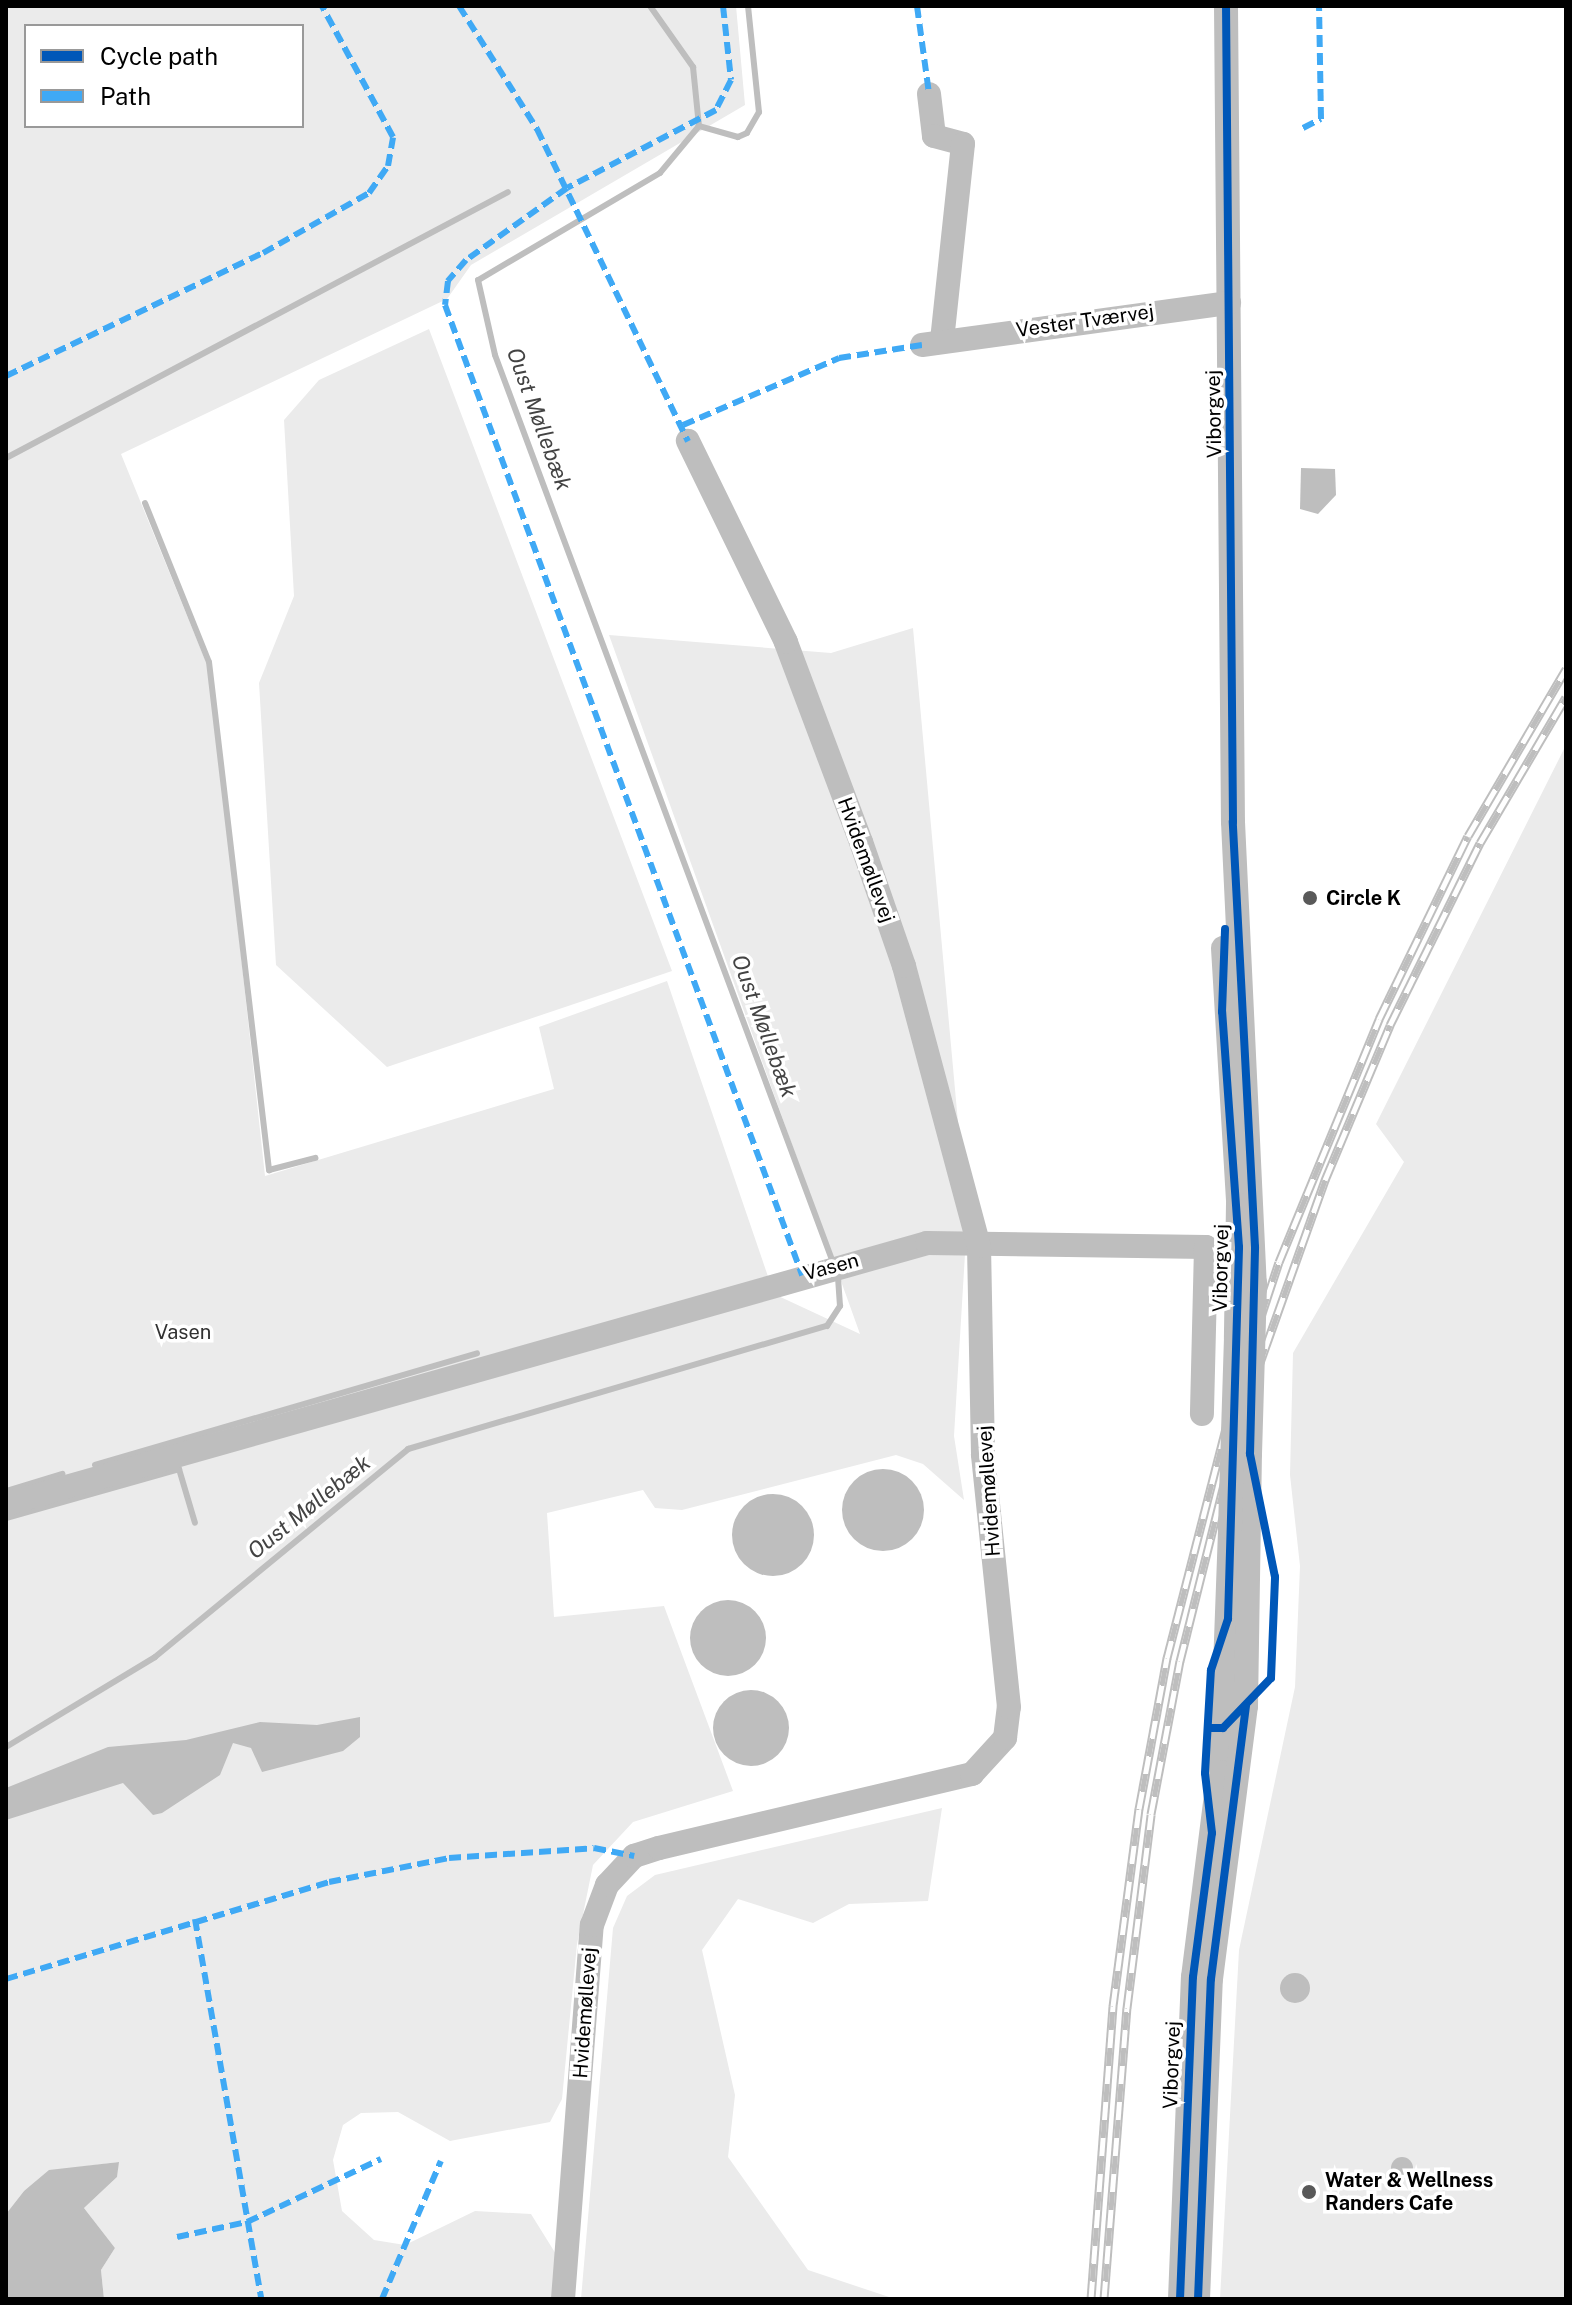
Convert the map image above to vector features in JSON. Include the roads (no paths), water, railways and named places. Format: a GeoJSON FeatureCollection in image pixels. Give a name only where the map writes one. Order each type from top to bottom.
{"type":"FeatureCollection","features":[{"type":"Feature","properties":{"kind":"street","name":"Viborgvej"},"geometry":{"type":"LineString","coordinates":[[1180,2299],[1191,2001],[1222,1749],[1236,1338],[1247,1247],[1233,822],[1226,6]]}},
{"type":"Feature","properties":{"kind":"street","name":"Vester Tværvej"},"geometry":{"type":"LineString","coordinates":[[929,94],[934,136],[963,144],[932,343],[1229,303]]}},
{"type":"Feature","properties":{"kind":"street","name":"Hvidemøllevej"},"geometry":{"type":"LineString","coordinates":[[563,2299],[592,1925],[607,1885],[634,1856],[659,1848],[972,1774],[1005,1738],[1009,1707],[983,1454],[979,1246],[904,966],[861,842],[786,642],[688,441]]}},
{"type":"Feature","properties":{"kind":"street","name":"Vasen"},"geometry":{"type":"LineString","coordinates":[[6,1504],[820,1269],[927,1243],[1247,1247]]}},
{"type":"Feature","properties":{"kind":"street"},"geometry":{"type":"LineString","coordinates":[[1202,1414],[1206,1247]]}},
{"type":"Feature","properties":{"kind":"street","name":"Viborgvej"},"geometry":{"type":"LineString","coordinates":[[1198,2299],[1210,1991],[1246,1706],[1255,1283],[1247,1247]]}},
{"type":"Feature","properties":{"kind":"waterway"},"geometry":{"type":"LineString","coordinates":[[650,6],[693,67],[699,126]]}},
{"type":"Feature","properties":{"kind":"waterway","name":"Oust Møllebæk"},"geometry":{"type":"LineString","coordinates":[[748,6],[759,112],[747,133],[738,137],[699,126],[660,173],[478,280],[495,355],[834,1265]]}},
{"type":"Feature","properties":{"kind":"waterway"},"geometry":{"type":"LineString","coordinates":[[6,458],[508,192]]}},
{"type":"Feature","properties":{"kind":"waterway"},"geometry":{"type":"LineString","coordinates":[[145,503],[209,662],[269,1170],[315,1158]]}},
{"type":"Feature","properties":{"kind":"waterway","name":"Oust Møllebæk"},"geometry":{"type":"LineString","coordinates":[[6,1747],[155,1657],[408,1449],[827,1326],[840,1306],[838,1276]]}},
{"type":"Feature","properties":{"kind":"waterway"},"geometry":{"type":"LineString","coordinates":[[95,1465],[477,1353]]}},
{"type":"Feature","properties":{"kind":"waterway"},"geometry":{"type":"LineString","coordinates":[[6,1518],[179,1469],[195,1523]]}},
{"type":"Feature","properties":{"kind":"waterway"},"geometry":{"type":"LineString","coordinates":[[6,1491],[62,1474]]}},
{"type":"Feature","properties":{"kind":"railway"},"geometry":{"type":"LineString","coordinates":[[1091,2299],[1113,2006],[1139,1809],[1167,1658],[1233,1401],[1279,1262],[1379,1019],[1468,836],[1566,669]]}},
{"type":"Feature","properties":{"kind":"railway"},"geometry":{"type":"LineString","coordinates":[[1104,2299],[1127,2008],[1151,1814],[1180,1661],[1241,1416],[1325,1180],[1390,1025],[1480,843],[1566,697]]}},
{"type":"Feature","properties":{"kind":"place","name":"Circle K"},"geometry":{"type":"Point","coordinates":[1310,898]}},
{"type":"Feature","properties":{"kind":"place","name":"Water & Wellness Randers Cafe"},"geometry":{"type":"Point","coordinates":[1309,2192]}}]}
